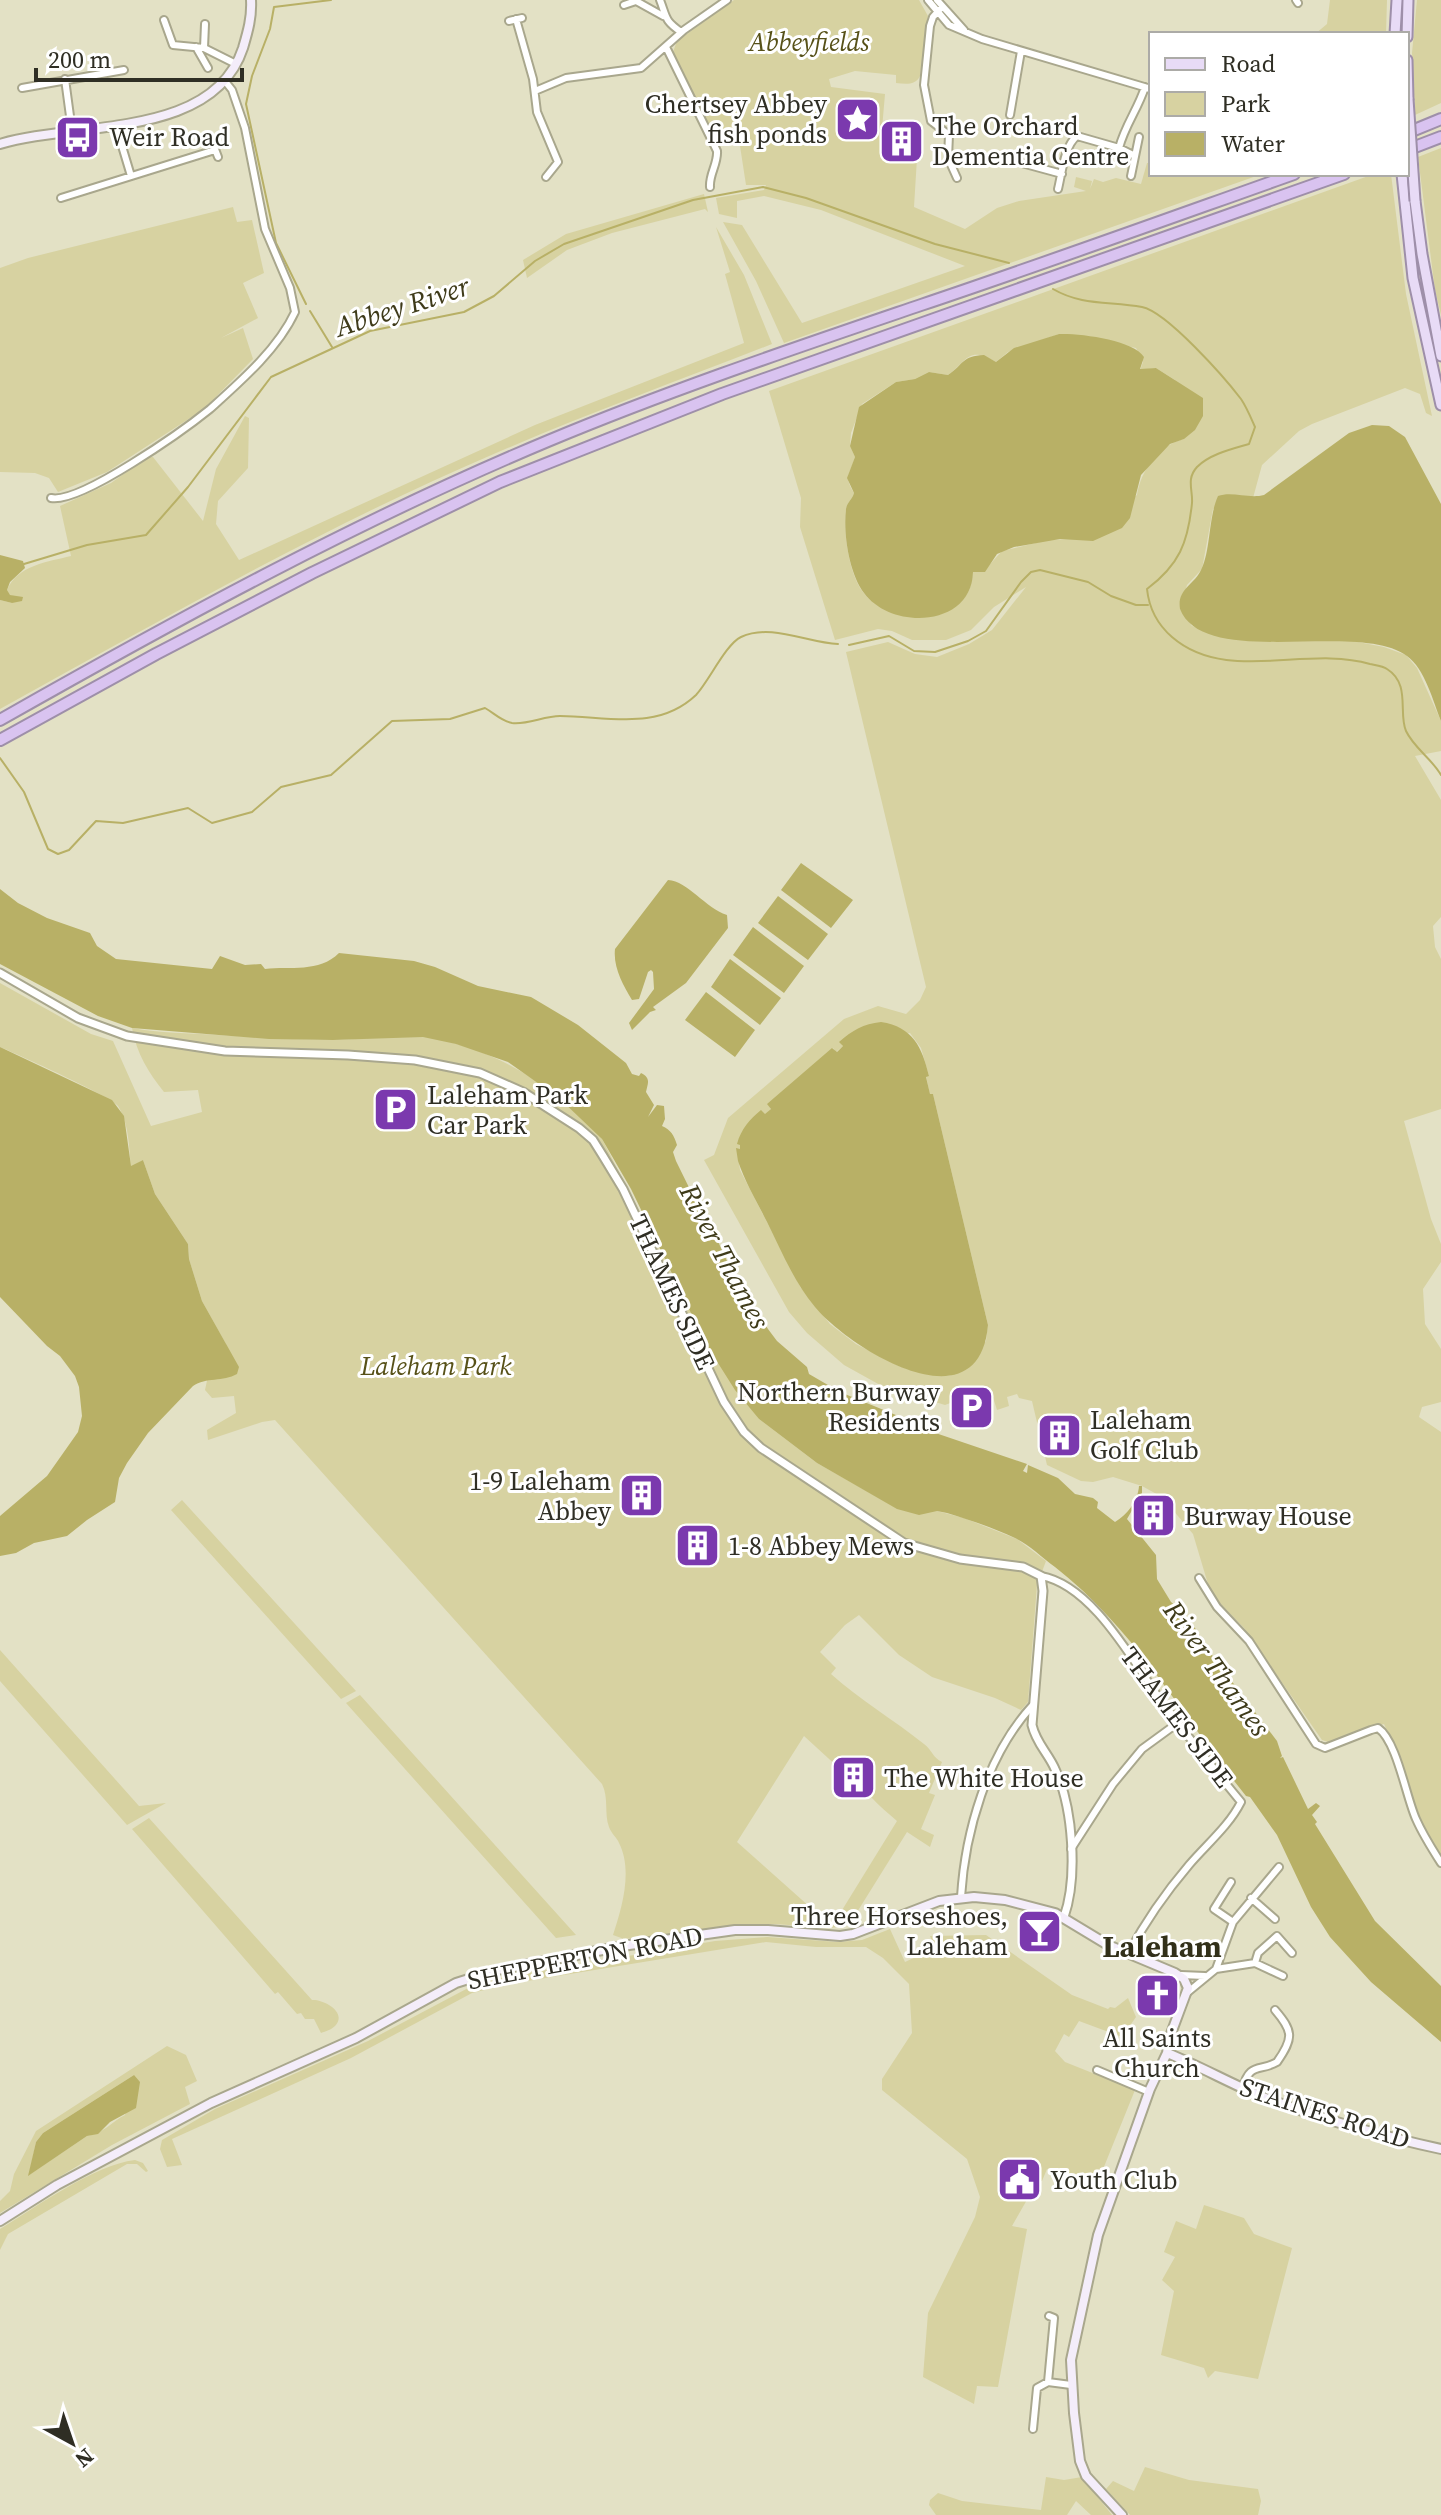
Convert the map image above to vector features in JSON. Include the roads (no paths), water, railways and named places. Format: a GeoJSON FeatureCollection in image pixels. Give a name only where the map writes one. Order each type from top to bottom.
{"type":"FeatureCollection","features":[{"type":"Feature","properties":{"kind":"highway"},"geometry":{"type":"LineString","coordinates":[[1409,132],[1441,119]]}},
{"type":"Feature","properties":{"kind":"highway"},"geometry":{"type":"LineString","coordinates":[[1409,149],[1441,137]]}},
{"type":"Feature","properties":{"kind":"highway"},"geometry":{"type":"LineString","coordinates":[[0,720],[308,553],[447,485],[547,441],[799,345],[931,302],[1288,176]]}},
{"type":"Feature","properties":{"kind":"highway"},"geometry":{"type":"LineString","coordinates":[[0,740],[312,573],[500,482],[722,394],[1338,176]]}},
{"type":"Feature","properties":{"kind":"main road"},"geometry":{"type":"LineString","coordinates":[[0,144],[116,126],[181,109],[198,101],[224,80],[236,64],[249,29],[251,0]]}},
{"type":"Feature","properties":{"kind":"main road"},"geometry":{"type":"LineString","coordinates":[[1395,32],[1397,0]]}},
{"type":"Feature","properties":{"kind":"main road"},"geometry":{"type":"LineString","coordinates":[[1407,32],[1408,0]]}},
{"type":"Feature","properties":{"kind":"main road"},"geometry":{"type":"LineString","coordinates":[[1409,114],[1415,201],[1441,356]]}},
{"type":"Feature","properties":{"kind":"main road"},"geometry":{"type":"LineString","coordinates":[[1402,176],[1413,278],[1441,405]]}},
{"type":"Feature","properties":{"kind":"main road","name":"SHEPPERTON ROAD"},"geometry":{"type":"LineString","coordinates":[[0,2221],[57,2185],[186,2116],[356,2038],[467,1978],[497,1970],[614,1947],[710,1933],[768,1930],[840,1936],[853,1934],[924,1905],[961,1897],[1005,1900],[1040,1908],[1064,1917],[1108,1945],[1179,1975]]}},
{"type":"Feature","properties":{"kind":"main road"},"geometry":{"type":"LineString","coordinates":[[1122,2515],[1085,2473],[1077,2439],[1071,2385],[1075,2340],[1096,2244],[1188,1992],[1187,1983],[1179,1975]]}},
{"type":"Feature","properties":{"kind":"main road","name":"STAINES ROAD"},"geometry":{"type":"LineString","coordinates":[[1167,2053],[1243,2088],[1355,2128],[1441,2149]]}},
{"type":"Feature","properties":{"kind":"street"},"geometry":{"type":"LineString","coordinates":[[646,5],[657,0],[666,20],[668,45],[717,151],[718,160],[710,175],[710,187]]}},
{"type":"Feature","properties":{"kind":"street"},"geometry":{"type":"LineString","coordinates":[[535,91],[566,78],[636,70],[681,32],[727,0]]}},
{"type":"Feature","properties":{"kind":"street"},"geometry":{"type":"LineString","coordinates":[[928,0],[967,33],[1148,88],[1135,115],[1124,129],[1119,148]]}},
{"type":"Feature","properties":{"kind":"street"},"geometry":{"type":"LineString","coordinates":[[937,0],[939,10],[928,39],[924,85],[931,121],[949,135],[948,158],[957,178]]}},
{"type":"Feature","properties":{"kind":"street"},"geometry":{"type":"LineString","coordinates":[[624,5],[636,1],[646,5],[681,32]]}},
{"type":"Feature","properties":{"kind":"street"},"geometry":{"type":"LineString","coordinates":[[516,19],[535,91],[537,112],[558,162],[546,176]]}},
{"type":"Feature","properties":{"kind":"street"},"geometry":{"type":"LineString","coordinates":[[164,20],[173,45],[204,48],[236,64]]}},
{"type":"Feature","properties":{"kind":"street"},"geometry":{"type":"LineString","coordinates":[[204,48],[205,24]]}},
{"type":"Feature","properties":{"kind":"street"},"geometry":{"type":"LineString","coordinates":[[196,47],[208,68]]}},
{"type":"Feature","properties":{"kind":"street"},"geometry":{"type":"LineString","coordinates":[[1010,115],[1021,51]]}},
{"type":"Feature","properties":{"kind":"street"},"geometry":{"type":"LineString","coordinates":[[22,88],[124,70]]}},
{"type":"Feature","properties":{"kind":"street"},"geometry":{"type":"LineString","coordinates":[[65,79],[72,131]]}},
{"type":"Feature","properties":{"kind":"street"},"geometry":{"type":"LineString","coordinates":[[51,498],[67,498],[111,476],[208,410],[278,341],[295,312],[290,288],[265,229],[245,128],[232,90],[224,80]]}},
{"type":"Feature","properties":{"kind":"street"},"geometry":{"type":"LineString","coordinates":[[116,126],[131,176]]}},
{"type":"Feature","properties":{"kind":"street"},"geometry":{"type":"LineString","coordinates":[[1058,189],[1072,138],[1077,136],[1119,148],[1135,156]]}},
{"type":"Feature","properties":{"kind":"street"},"geometry":{"type":"LineString","coordinates":[[1131,176],[1139,137]]}},
{"type":"Feature","properties":{"kind":"street"},"geometry":{"type":"LineString","coordinates":[[61,198],[216,150]]}},
{"type":"Feature","properties":{"kind":"street"},"geometry":{"type":"LineString","coordinates":[[1018,162],[1062,174]]}},
{"type":"Feature","properties":{"kind":"street","name":"THAMES SIDE"},"geometry":{"type":"LineString","coordinates":[[0,973],[78,1018],[105,1030],[137,1038],[225,1051],[415,1060],[480,1073],[523,1092],[593,1140],[623,1189],[724,1402],[732,1417],[754,1442],[911,1547],[960,1559],[1023,1567],[1058,1580],[1110,1627],[1241,1802],[1227,1823],[1186,1869],[1138,1935],[1128,1954]]}},
{"type":"Feature","properties":{"kind":"street"},"geometry":{"type":"LineString","coordinates":[[1041,1576],[1043,1591],[1032,1725],[1036,1739],[1052,1762],[1069,1810],[1071,1884],[1064,1917]]}},
{"type":"Feature","properties":{"kind":"street"},"geometry":{"type":"LineString","coordinates":[[1199,1578],[1217,1607],[1249,1641],[1316,1744],[1325,1748],[1371,1730],[1378,1728],[1383,1731],[1395,1756],[1416,1819],[1441,1863]]}},
{"type":"Feature","properties":{"kind":"street"},"geometry":{"type":"LineString","coordinates":[[961,1897],[967,1840],[995,1762],[1002,1744],[1032,1706]]}},
{"type":"Feature","properties":{"kind":"street"},"geometry":{"type":"LineString","coordinates":[[1071,1850],[1113,1784],[1142,1749],[1179,1722]]}},
{"type":"Feature","properties":{"kind":"street"},"geometry":{"type":"LineString","coordinates":[[1216,1969],[1233,1922],[1279,1867]]}},
{"type":"Feature","properties":{"kind":"street"},"geometry":{"type":"LineString","coordinates":[[1231,1882],[1214,1909],[1233,1922]]}},
{"type":"Feature","properties":{"kind":"street"},"geometry":{"type":"LineString","coordinates":[[1251,1898],[1275,1919]]}},
{"type":"Feature","properties":{"kind":"street"},"geometry":{"type":"LineString","coordinates":[[1255,1963],[1258,1953],[1277,1936],[1292,1953]]}},
{"type":"Feature","properties":{"kind":"street"},"geometry":{"type":"LineString","coordinates":[[1188,1992],[1216,1969],[1255,1963],[1283,1976]]}},
{"type":"Feature","properties":{"kind":"street","name":"SHEPPERTON ROAD"},"geometry":{"type":"LineString","coordinates":[[1179,1975],[1205,1976]]}},
{"type":"Feature","properties":{"kind":"street"},"geometry":{"type":"LineString","coordinates":[[1243,2088],[1252,2070],[1277,2062],[1291,2035],[1290,2028],[1275,2010]]}},
{"type":"Feature","properties":{"kind":"street"},"geometry":{"type":"LineString","coordinates":[[1097,2070],[1113,2072],[1149,2092]]}},
{"type":"Feature","properties":{"kind":"street"},"geometry":{"type":"LineString","coordinates":[[1048,2382],[1054,2318],[1049,2316]]}},
{"type":"Feature","properties":{"kind":"street"},"geometry":{"type":"LineString","coordinates":[[1033,2429],[1037,2388],[1048,2382],[1071,2385]]}},
{"type":"Feature","properties":{"kind":"water"},"geometry":{"type":"Polygon","coordinates":[[[1059,334],[1105,339],[1138,351],[1144,357],[1140,369],[1156,368],[1203,398],[1203,416],[1195,430],[1184,439],[1170,444],[1141,475],[1130,518],[1122,528],[1093,541],[1060,539],[1014,547],[997,554],[985,572],[973,572],[969,590],[959,604],[945,613],[911,618],[877,605],[859,585],[846,541],[846,509],[854,493],[847,478],[855,457],[850,446],[859,407],[896,382],[915,379],[929,372],[948,375],[967,359],[977,356],[984,355],[996,362],[1014,348],[1059,334]]]}},
{"type":"Feature","properties":{"kind":"water"},"geometry":{"type":"Polygon","coordinates":[[[1372,425],[1389,426],[1405,437],[1441,504],[1441,721],[1419,669],[1407,656],[1384,646],[1219,637],[1195,627],[1180,609],[1183,593],[1204,564],[1218,496],[1264,495],[1349,433],[1372,425]]]}},
{"type":"Feature","properties":{"kind":"water"},"geometry":{"type":"Polygon","coordinates":[[[0,555],[23,561],[25,568],[10,582],[7,590],[10,595],[23,597],[22,601],[12,603],[0,600],[0,555]]]}},
{"type":"Feature","properties":{"kind":"water"},"geometry":{"type":"Polygon","coordinates":[[[801,863],[853,900],[831,928],[781,890],[801,863]]]}},
{"type":"Feature","properties":{"kind":"water"},"geometry":{"type":"Polygon","coordinates":[[[668,880],[683,885],[711,907],[727,915],[728,928],[686,983],[653,1007],[656,1010],[632,1030],[629,1023],[654,989],[653,972],[648,972],[639,999],[632,1000],[617,969],[615,949],[668,880]]]}},
{"type":"Feature","properties":{"kind":"water","name":"River Thames"},"geometry":{"type":"Polygon","coordinates":[[[0,889],[18,903],[47,918],[90,933],[97,946],[116,959],[212,969],[220,956],[245,965],[261,964],[265,969],[323,964],[339,953],[414,961],[435,967],[478,986],[531,997],[578,1025],[626,1063],[632,1074],[644,1075],[648,1081],[646,1092],[654,1105],[648,1117],[657,1105],[664,1106],[662,1126],[675,1138],[677,1145],[673,1152],[676,1161],[733,1274],[777,1341],[807,1367],[809,1374],[840,1392],[908,1420],[909,1424],[1027,1464],[1023,1471],[1027,1473],[1028,1465],[1058,1478],[1075,1494],[1093,1498],[1098,1502],[1097,1508],[1115,1522],[1131,1507],[1139,1486],[1142,1486],[1142,1493],[1127,1519],[1156,1555],[1157,1579],[1171,1602],[1195,1628],[1277,1741],[1280,1758],[1283,1757],[1308,1809],[1316,1803],[1320,1806],[1312,1815],[1317,1822],[1315,1824],[1375,1921],[1441,1986],[1441,2042],[1371,1982],[1330,1937],[1311,1907],[1277,1835],[1250,1797],[1224,1768],[1136,1648],[1084,1592],[1020,1541],[947,1513],[937,1511],[919,1515],[897,1509],[817,1463],[759,1419],[735,1390],[706,1344],[631,1189],[602,1139],[559,1098],[508,1062],[456,1044],[423,1037],[269,1039],[132,1028],[98,1016],[0,964],[0,889]]]}},
{"type":"Feature","properties":{"kind":"water"},"geometry":{"type":"Polygon","coordinates":[[[778,896],[828,934],[808,960],[758,923],[778,896]]]}},
{"type":"Feature","properties":{"kind":"water"},"geometry":{"type":"Polygon","coordinates":[[[753,927],[804,966],[784,993],[733,955],[753,927]]]}},
{"type":"Feature","properties":{"kind":"water"},"geometry":{"type":"Polygon","coordinates":[[[730,959],[781,998],[760,1025],[711,987],[730,959]]]}},
{"type":"Feature","properties":{"kind":"water"},"geometry":{"type":"Polygon","coordinates":[[[706,992],[755,1030],[735,1057],[685,1020],[706,992]]]}},
{"type":"Feature","properties":{"kind":"water"},"geometry":{"type":"Polygon","coordinates":[[[881,1022],[901,1028],[914,1040],[923,1056],[988,1325],[979,1356],[962,1372],[939,1376],[911,1371],[883,1359],[832,1324],[815,1307],[794,1277],[738,1161],[736,1148],[740,1149],[740,1145],[737,1144],[743,1129],[753,1117],[761,1110],[765,1114],[771,1109],[767,1104],[832,1048],[837,1052],[843,1046],[839,1042],[849,1034],[863,1026],[881,1022]]]}},
{"type":"Feature","properties":{"kind":"water"},"geometry":{"type":"Polygon","coordinates":[[[0,1047],[112,1100],[124,1116],[131,1166],[143,1160],[155,1194],[188,1244],[189,1259],[202,1301],[239,1367],[237,1374],[193,1386],[148,1433],[119,1478],[115,1502],[67,1536],[34,1543],[16,1553],[0,1556],[0,1516],[47,1476],[78,1432],[82,1416],[75,1376],[60,1356],[0,1297],[0,1047]]]}},
{"type":"Feature","properties":{"kind":"water"},"geometry":{"type":"Polygon","coordinates":[[[134,2075],[140,2082],[136,2108],[110,2122],[98,2134],[87,2136],[28,2176],[36,2142],[43,2133],[134,2075]]]}},
{"type":"Feature","properties":{"kind":"waterway"},"geometry":{"type":"LineString","coordinates":[[306,304],[276,243],[246,104],[274,7],[331,0]]}},
{"type":"Feature","properties":{"kind":"waterway","name":"Abbey River"},"geometry":{"type":"LineString","coordinates":[[24,564],[87,545],[146,535],[188,487],[271,377],[370,331],[464,312],[494,296],[535,261],[564,244],[693,200],[763,187],[806,198],[935,244],[1009,263]]}},
{"type":"Feature","properties":{"kind":"waterway","name":"Abbey River"},"geometry":{"type":"LineString","coordinates":[[1053,289],[1075,298],[1142,307],[1153,312],[1180,333],[1222,376],[1241,399],[1255,427],[1249,444],[1215,455],[1194,471],[1190,517],[1180,552],[1167,571],[1147,589],[1152,609],[1162,627],[1193,651],[1217,658],[1242,661],[1346,659],[1385,668],[1399,682],[1406,731],[1441,775]]}},
{"type":"Feature","properties":{"kind":"waterway"},"geometry":{"type":"LineString","coordinates":[[310,311],[332,347]]}},
{"type":"Feature","properties":{"kind":"waterway"},"geometry":{"type":"LineString","coordinates":[[849,645],[889,636],[914,651],[935,652],[968,641],[986,631],[1021,582],[1031,572],[1040,570],[1088,582],[1111,596],[1136,605],[1148,605]]}},
{"type":"Feature","properties":{"kind":"waterway"},"geometry":{"type":"LineString","coordinates":[[0,758],[24,792],[48,849],[58,854],[69,850],[96,821],[123,823],[188,808],[212,823],[252,812],[281,787],[331,775],[392,721],[450,719],[485,708],[512,723],[560,716],[648,718],[681,707],[696,695],[729,647],[741,637],[765,632],[838,644]]}},
{"type":"Feature","properties":{"kind":"place","name":"Chertsey Abbey fish ponds"},"geometry":{"type":"Point","coordinates":[858,119]}},
{"type":"Feature","properties":{"kind":"place","name":"Weir Road"},"geometry":{"type":"Point","coordinates":[78,137]}},
{"type":"Feature","properties":{"kind":"place","name":"The Orchard Dementia Centre"},"geometry":{"type":"Point","coordinates":[901,141]}},
{"type":"Feature","properties":{"kind":"place","name":"Laleham Park Car Park"},"geometry":{"type":"Point","coordinates":[396,1110]}},
{"type":"Feature","properties":{"kind":"place","name":"Northern Burway Residents"},"geometry":{"type":"Point","coordinates":[971,1407]}},
{"type":"Feature","properties":{"kind":"place","name":"Laleham Golf Club"},"geometry":{"type":"Point","coordinates":[1059,1435]}},
{"type":"Feature","properties":{"kind":"place","name":"1-9 Laleham Abbey"},"geometry":{"type":"Point","coordinates":[642,1496]}},
{"type":"Feature","properties":{"kind":"place","name":"Burway House"},"geometry":{"type":"Point","coordinates":[1153,1516]}},
{"type":"Feature","properties":{"kind":"place","name":"1-8 Abbey Mews"},"geometry":{"type":"Point","coordinates":[697,1546]}},
{"type":"Feature","properties":{"kind":"place","name":"The White House"},"geometry":{"type":"Point","coordinates":[853,1778]}},
{"type":"Feature","properties":{"kind":"place","name":"Three Horseshoes, Laleham"},"geometry":{"type":"Point","coordinates":[1039,1931]}},
{"type":"Feature","properties":{"kind":"place","name":"All Saints Church"},"geometry":{"type":"Point","coordinates":[1157,1995]}},
{"type":"Feature","properties":{"kind":"place","name":"Youth Club"},"geometry":{"type":"Point","coordinates":[1019,2180]}},
{"type":"Feature","properties":{"kind":"district","name":"Laleham"},"geometry":{"type":"Point","coordinates":[1162,1947]}},
{"type":"Feature","properties":{"kind":"park label","name":"Abbeyfields"},"geometry":{"type":"Point","coordinates":[809,42]}},
{"type":"Feature","properties":{"kind":"park label","name":"Laleham Park"},"geometry":{"type":"Point","coordinates":[436,1366]}}]}
